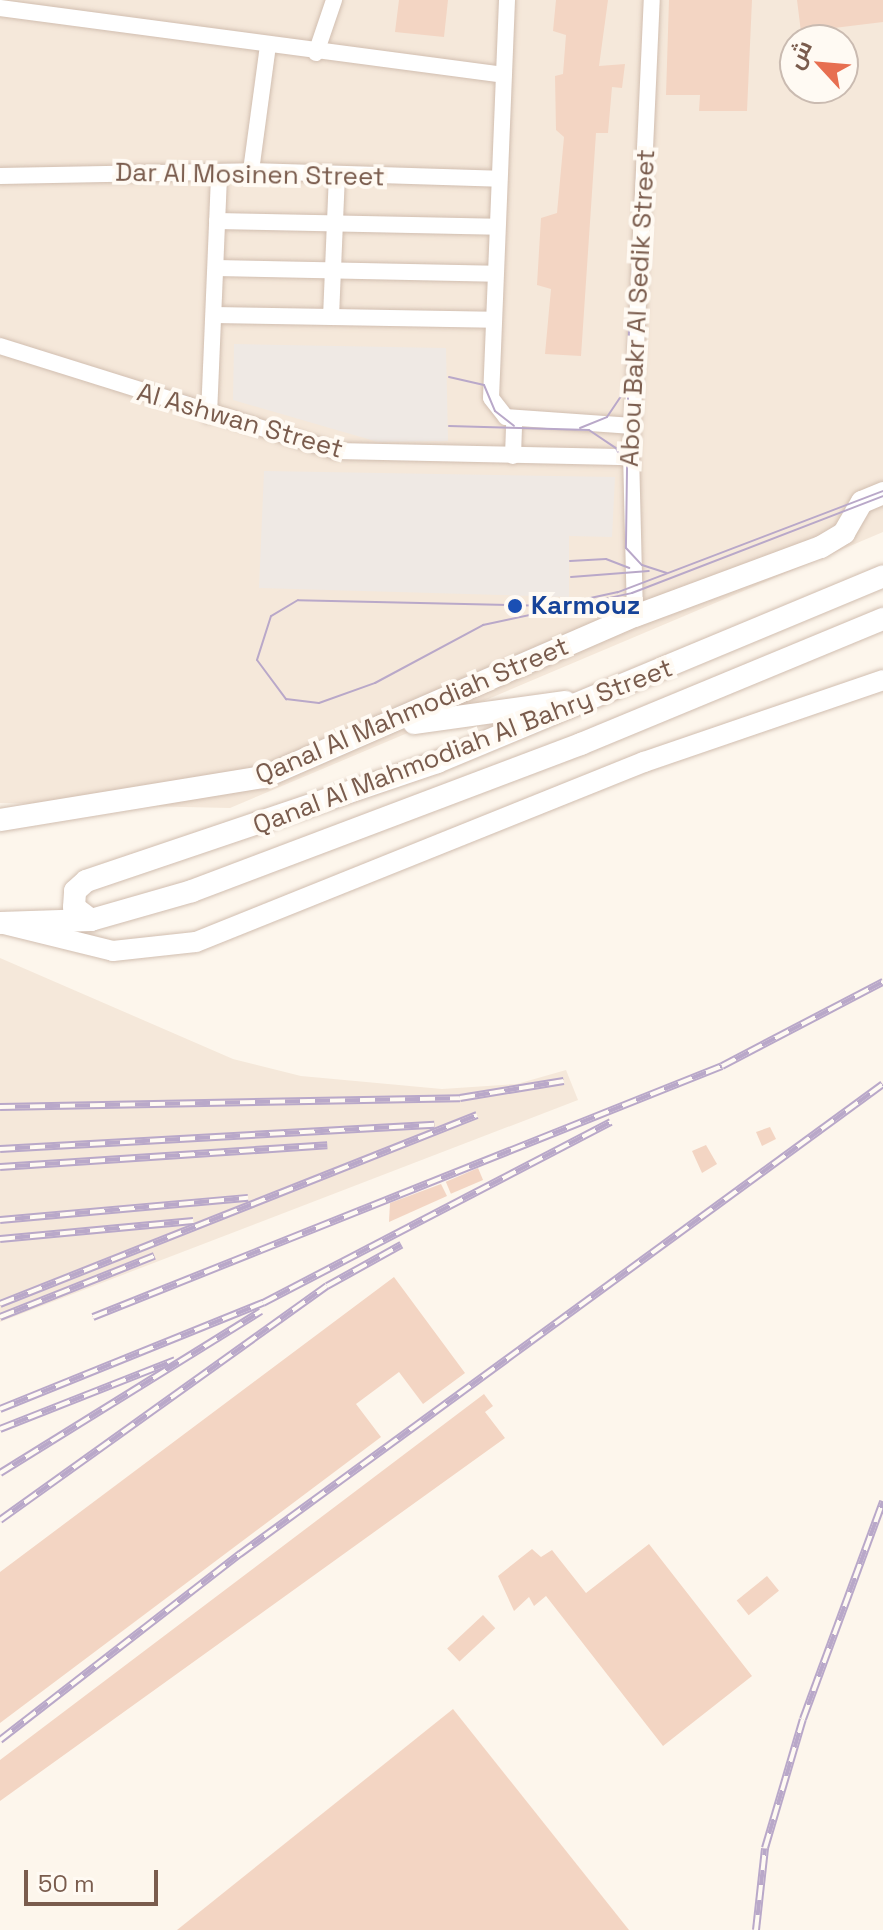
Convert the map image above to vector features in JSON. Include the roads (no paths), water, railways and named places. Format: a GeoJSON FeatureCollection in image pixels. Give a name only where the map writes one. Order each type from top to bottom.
{"type":"FeatureCollection","features":[{"type":"Feature","properties":{"kind":"main road","name":"Qanal Al Mahmodiah Street"},"geometry":{"type":"LineString","coordinates":[[0,820],[254,780],[389,726],[635,616],[821,547],[844,533],[862,502],[883,493]]}},
{"type":"Feature","properties":{"kind":"main road","name":"Qanal Al Mahmodiah Al Bahry Street"},"geometry":{"type":"LineString","coordinates":[[91,920],[74,907],[75,891],[86,881],[271,822],[603,696],[883,576]]}},
{"type":"Feature","properties":{"kind":"main road","name":"Qanal Al Mahmodiah Al Bahry Street"},"geometry":{"type":"LineString","coordinates":[[0,923],[91,920],[192,891],[581,744],[883,619]]}},
{"type":"Feature","properties":{"kind":"main road"},"geometry":{"type":"LineString","coordinates":[[389,726],[603,696]]}},
{"type":"Feature","properties":{"kind":"street"},"geometry":{"type":"LineString","coordinates":[[316,53],[334,0]]}},
{"type":"Feature","properties":{"kind":"street"},"geometry":{"type":"LineString","coordinates":[[507,0],[491,398],[499,412],[514,418],[632,426]]}},
{"type":"Feature","properties":{"kind":"street","name":"Abou Bakr Al Sedik Street"},"geometry":{"type":"LineString","coordinates":[[635,616],[631,457],[652,0]]}},
{"type":"Feature","properties":{"kind":"street"},"geometry":{"type":"LineString","coordinates":[[0,8],[316,53],[504,75]]}},
{"type":"Feature","properties":{"kind":"street"},"geometry":{"type":"LineString","coordinates":[[251,171],[268,45]]}},
{"type":"Feature","properties":{"kind":"street","name":"Dar Al Mosinen Street"},"geometry":{"type":"LineString","coordinates":[[0,176],[251,171],[499,179]]}},
{"type":"Feature","properties":{"kind":"street"},"geometry":{"type":"LineString","coordinates":[[209,415],[219,172]]}},
{"type":"Feature","properties":{"kind":"street"},"geometry":{"type":"LineString","coordinates":[[331,317],[337,175]]}},
{"type":"Feature","properties":{"kind":"street"},"geometry":{"type":"LineString","coordinates":[[217,221],[497,227]]}},
{"type":"Feature","properties":{"kind":"street"},"geometry":{"type":"LineString","coordinates":[[216,268],[495,274]]}},
{"type":"Feature","properties":{"kind":"street"},"geometry":{"type":"LineString","coordinates":[[214,315],[493,320]]}},
{"type":"Feature","properties":{"kind":"street","name":"Al Ashwan Street"},"geometry":{"type":"LineString","coordinates":[[0,346],[209,415],[345,452],[631,457]]}},
{"type":"Feature","properties":{"kind":"street"},"geometry":{"type":"LineString","coordinates":[[513,456],[514,418]]}},
{"type":"Feature","properties":{"kind":"street"},"geometry":{"type":"LineString","coordinates":[[0,923],[113,951],[196,942],[644,762],[883,680]]}},
{"type":"Feature","properties":{"kind":"tram line"},"geometry":{"type":"LineString","coordinates":[[629,327],[626,548],[642,565],[667,573]]}},
{"type":"Feature","properties":{"kind":"tram line"},"geometry":{"type":"LineString","coordinates":[[449,377],[484,385],[495,411],[514,426]]}},
{"type":"Feature","properties":{"kind":"tram line"},"geometry":{"type":"LineString","coordinates":[[580,428],[607,417],[626,389]]}},
{"type":"Feature","properties":{"kind":"tram line"},"geometry":{"type":"LineString","coordinates":[[449,426],[589,430],[616,448],[624,464]]}},
{"type":"Feature","properties":{"kind":"tram line"},"geometry":{"type":"LineString","coordinates":[[883,491],[618,592],[553,606],[298,600],[271,616],[257,660],[286,699],[319,703],[375,683],[483,625],[632,593],[883,496]]}},
{"type":"Feature","properties":{"kind":"tram line"},"geometry":{"type":"LineString","coordinates":[[570,561],[606,559],[629,568]]}},
{"type":"Feature","properties":{"kind":"tram line"},"geometry":{"type":"LineString","coordinates":[[571,577],[649,571]]}},
{"type":"Feature","properties":{"kind":"railway"},"geometry":{"type":"LineString","coordinates":[[93,1317],[722,1066],[883,982]]}},
{"type":"Feature","properties":{"kind":"railway"},"geometry":{"type":"LineString","coordinates":[[0,1107],[460,1098],[564,1081]]}},
{"type":"Feature","properties":{"kind":"railway"},"geometry":{"type":"LineString","coordinates":[[0,1740],[240,1554],[883,1084]]}},
{"type":"Feature","properties":{"kind":"railway"},"geometry":{"type":"LineString","coordinates":[[0,1304],[477,1115]]}},
{"type":"Feature","properties":{"kind":"railway"},"geometry":{"type":"LineString","coordinates":[[0,1409],[263,1303],[611,1122]]}},
{"type":"Feature","properties":{"kind":"railway"},"geometry":{"type":"LineString","coordinates":[[0,1149],[434,1125]]}},
{"type":"Feature","properties":{"kind":"railway"},"geometry":{"type":"LineString","coordinates":[[0,1167],[327,1145]]}},
{"type":"Feature","properties":{"kind":"railway"},"geometry":{"type":"LineString","coordinates":[[0,1220],[248,1198]]}},
{"type":"Feature","properties":{"kind":"railway"},"geometry":{"type":"LineString","coordinates":[[0,1239],[193,1221]]}},
{"type":"Feature","properties":{"kind":"railway"},"geometry":{"type":"LineString","coordinates":[[0,1520],[327,1286],[401,1245]]}},
{"type":"Feature","properties":{"kind":"railway"},"geometry":{"type":"LineString","coordinates":[[0,1317],[154,1256]]}},
{"type":"Feature","properties":{"kind":"railway"},"geometry":{"type":"LineString","coordinates":[[0,1473],[261,1311]]}},
{"type":"Feature","properties":{"kind":"railway"},"geometry":{"type":"LineString","coordinates":[[0,1429],[175,1360]]}},
{"type":"Feature","properties":{"kind":"railway"},"geometry":{"type":"LineString","coordinates":[[756,1930],[765,1848],[803,1719],[883,1501]]}},
{"type":"Feature","properties":{"kind":"place","name":"Karmouz"},"geometry":{"type":"Point","coordinates":[515,606]}}]}
